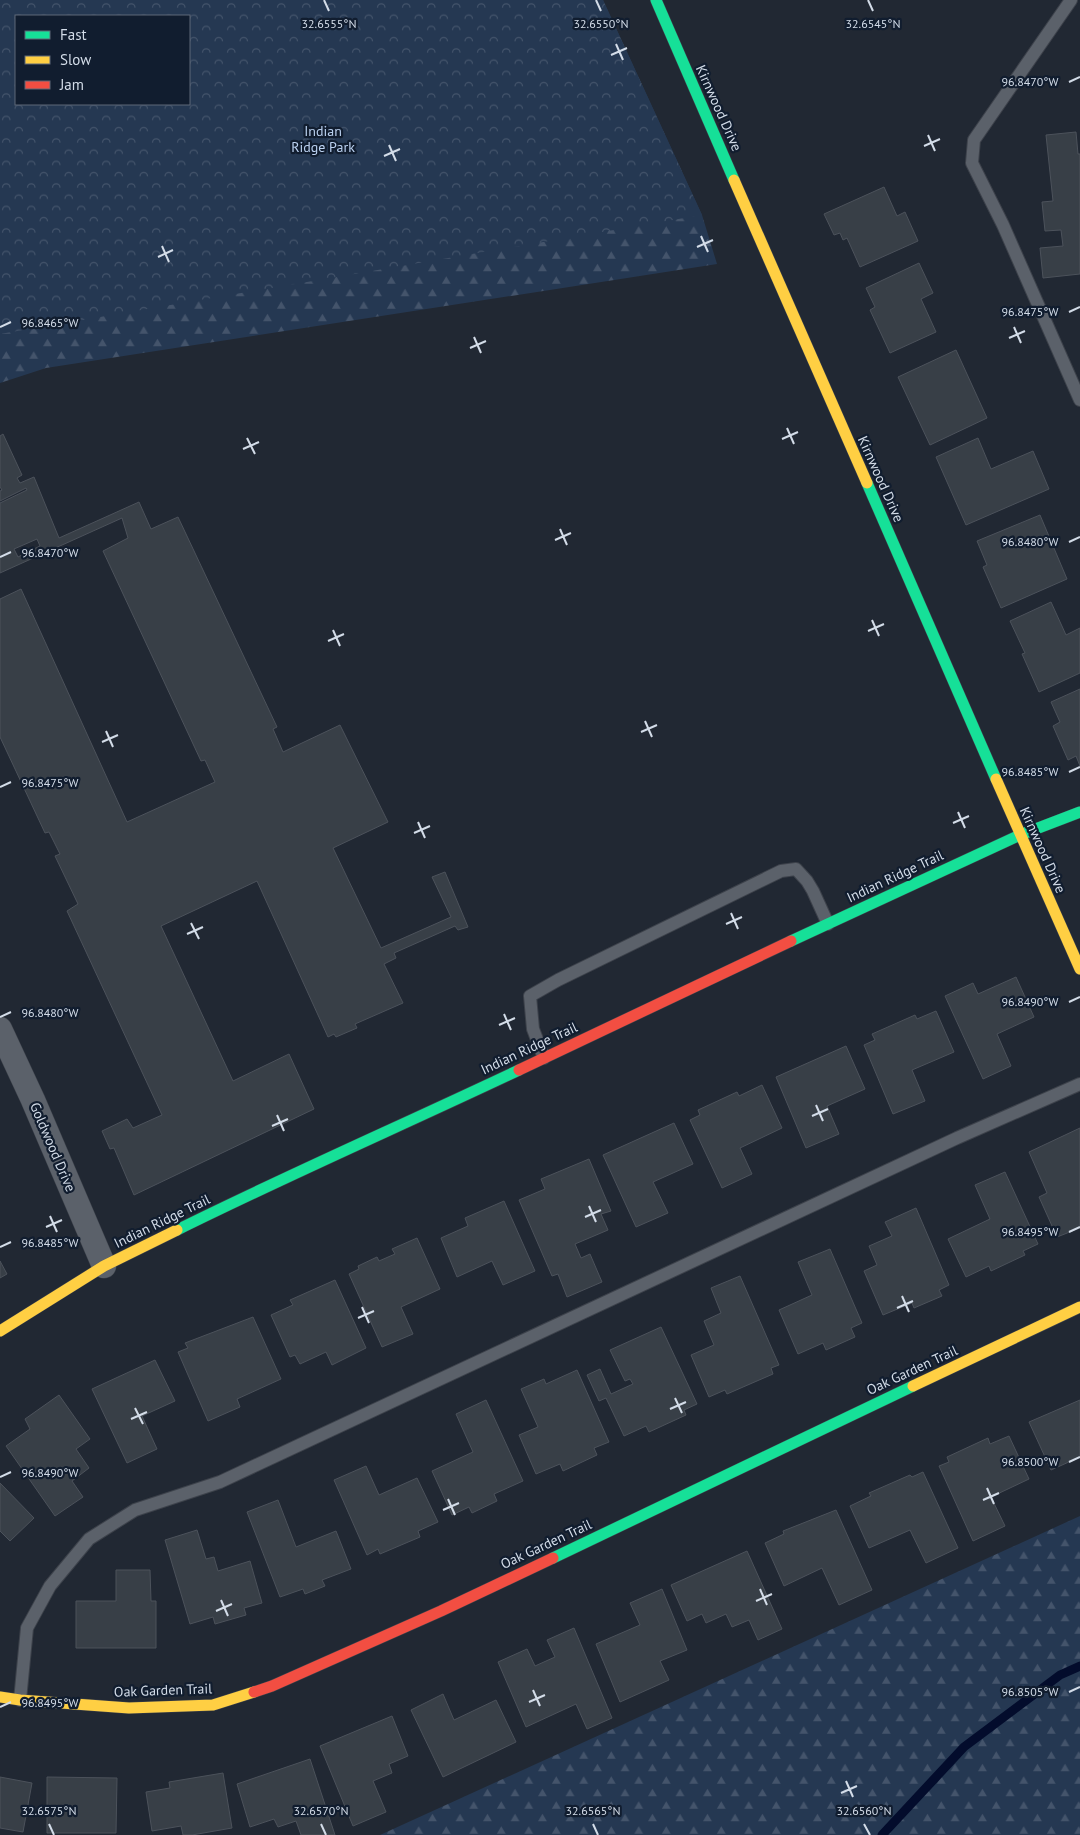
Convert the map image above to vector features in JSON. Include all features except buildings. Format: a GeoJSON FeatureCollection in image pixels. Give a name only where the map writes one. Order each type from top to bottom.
{"type":"FeatureCollection","features":[{"type":"Feature","properties":{"kind":"street","name":"Kirnwood Drive"},"geometry":{"type":"LineString","coordinates":[[656,0],[1080,969]]}},
{"type":"Feature","properties":{"kind":"street","name":"Indian Ridge Trail"},"geometry":{"type":"LineString","coordinates":[[0,1331],[104,1266],[266,1186],[397,1128],[1020,835],[1080,812]]}},
{"type":"Feature","properties":{"kind":"street","name":"Goldwood Drive"},"geometry":{"type":"LineString","coordinates":[[0,1029],[33,1100],[104,1266]]}},
{"type":"Feature","properties":{"kind":"street","name":"Oak Garden Trail"},"geometry":{"type":"LineString","coordinates":[[0,1697],[129,1708],[213,1704],[272,1686],[441,1611],[1080,1307]]}},
{"type":"Feature","properties":{"kind":"lane"},"geometry":{"type":"LineString","coordinates":[[1071,0],[974,140],[972,163],[1002,225],[1080,400]]}},
{"type":"Feature","properties":{"kind":"lane"},"geometry":{"type":"LineString","coordinates":[[544,1058],[533,1029],[530,996],[558,980],[781,871],[796,869],[808,881],[828,924]]}},
{"type":"Feature","properties":{"kind":"lane"},"geometry":{"type":"LineString","coordinates":[[20,1700],[27,1628],[50,1586],[90,1539],[135,1510],[220,1482],[948,1142],[1080,1084]]}},
{"type":"Feature","properties":{"kind":"green space","name":"Indian Ridge Park"},"geometry":{"type":"Polygon","coordinates":[[[0,0],[603,0],[702,215],[717,264],[46,368],[0,383],[0,0]]]}},
{"type":"Feature","properties":{"kind":"green space","name":"Indian Ridge Park"},"geometry":{"type":"Polygon","coordinates":[[[0,0],[603,0],[702,215],[0,334],[0,0]]]}},
{"type":"Feature","properties":{"kind":"green space"},"geometry":{"type":"Polygon","coordinates":[[[1080,1516],[1080,1835],[380,1835],[1080,1516]]]}},
{"type":"Feature","properties":{"kind":"waterway"},"geometry":{"type":"LineString","coordinates":[[882,1835],[964,1747],[1060,1675],[1080,1666]]}},
{"type":"Feature","properties":{"kind":"traffic: fast"},"geometry":{"type":"LineString","coordinates":[[656,0],[734,180]]}},
{"type":"Feature","properties":{"kind":"traffic: fast"},"geometry":{"type":"LineString","coordinates":[[867,483],[996,779]]}},
{"type":"Feature","properties":{"kind":"traffic: fast"},"geometry":{"type":"LineString","coordinates":[[791,941],[1020,835],[1080,812]]}},
{"type":"Feature","properties":{"kind":"traffic: fast"},"geometry":{"type":"LineString","coordinates":[[177,1230],[519,1070]]}},
{"type":"Feature","properties":{"kind":"traffic: fast"},"geometry":{"type":"LineString","coordinates":[[553,1558],[913,1386]]}},
{"type":"Feature","properties":{"kind":"traffic: slow"},"geometry":{"type":"LineString","coordinates":[[734,180],[867,483]]}},
{"type":"Feature","properties":{"kind":"traffic: slow"},"geometry":{"type":"LineString","coordinates":[[996,779],[1080,969]]}},
{"type":"Feature","properties":{"kind":"traffic: slow"},"geometry":{"type":"LineString","coordinates":[[0,1331],[104,1266],[177,1230]]}},
{"type":"Feature","properties":{"kind":"traffic: slow"},"geometry":{"type":"LineString","coordinates":[[913,1386],[1080,1307]]}},
{"type":"Feature","properties":{"kind":"traffic: slow"},"geometry":{"type":"LineString","coordinates":[[0,1697],[129,1708],[213,1705],[254,1692]]}},
{"type":"Feature","properties":{"kind":"traffic: jam"},"geometry":{"type":"LineString","coordinates":[[519,1070],[791,941]]}},
{"type":"Feature","properties":{"kind":"traffic: jam"},"geometry":{"type":"LineString","coordinates":[[254,1692],[272,1686],[441,1611],[553,1558]]}}]}
